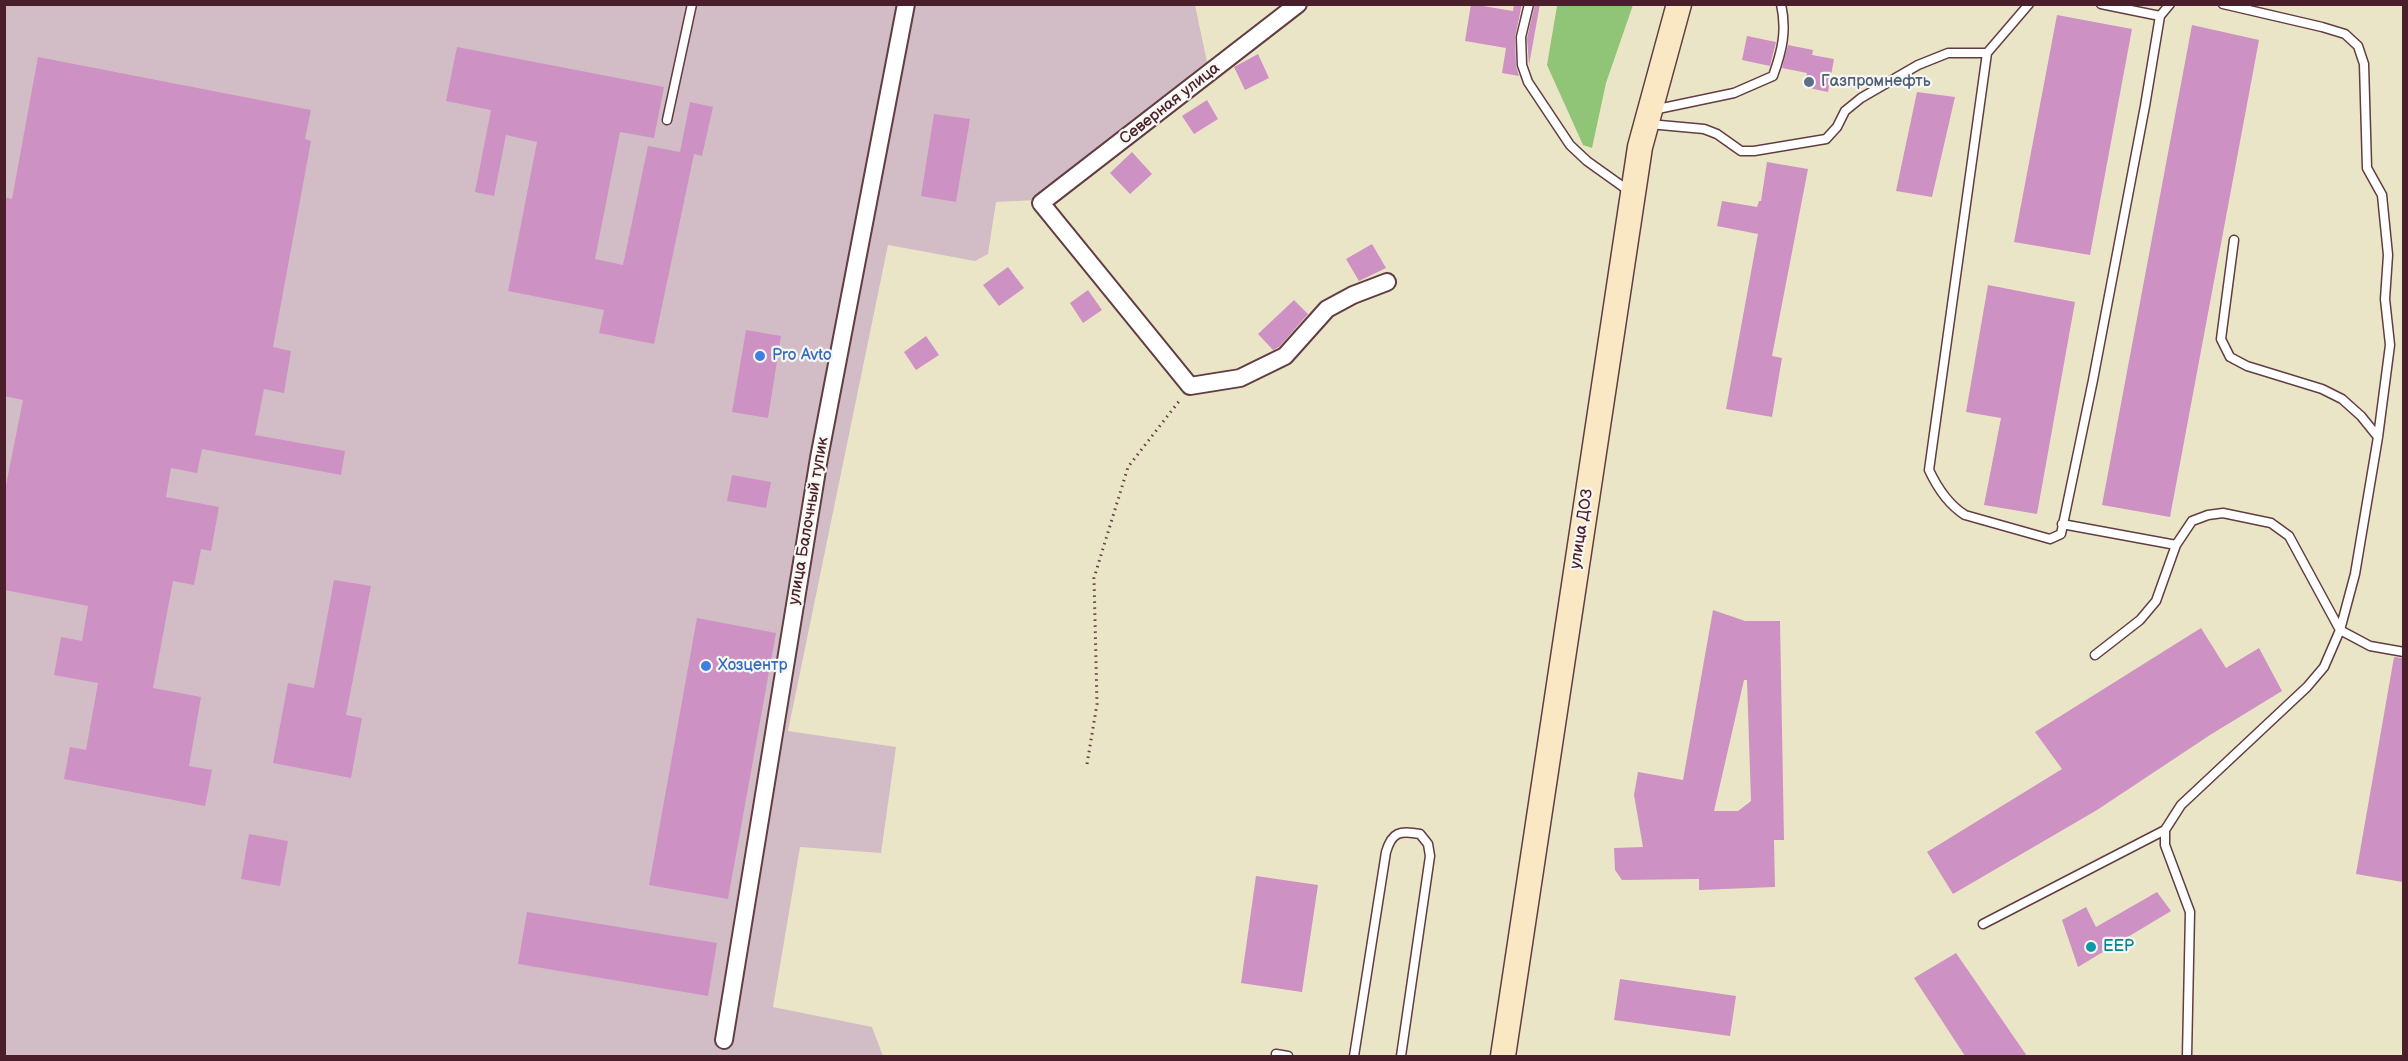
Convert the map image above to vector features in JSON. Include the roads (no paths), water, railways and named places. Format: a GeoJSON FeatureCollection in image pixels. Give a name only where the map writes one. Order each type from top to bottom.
{"type":"FeatureCollection","features":[{"type":"Feature","properties":{"kind":"main road","name":"улица ДОЗ"},"geometry":{"type":"LineString","coordinates":[[1503,1056],[1633,193],[1648,117],[1679,4]]}},
{"type":"Feature","properties":{"kind":"street","name":"улица Балочный тупик"},"geometry":{"type":"LineString","coordinates":[[724,1040],[819,458],[906,4]]}},
{"type":"Feature","properties":{"kind":"street","name":"Северная улица"},"geometry":{"type":"LineString","coordinates":[[1298,4],[1041,203],[1190,386],[1240,378],[1285,356],[1327,309],[1353,295],[1387,282]]}},
{"type":"Feature","properties":{"kind":"lane"},"geometry":{"type":"LineString","coordinates":[[668,120],[692,4]]}},
{"type":"Feature","properties":{"kind":"lane"},"geometry":{"type":"LineString","coordinates":[[1529,4],[1521,37],[1521,65],[1528,82],[1570,145],[1587,161],[1633,193]]}},
{"type":"Feature","properties":{"kind":"lane"},"geometry":{"type":"LineString","coordinates":[[1648,117],[1734,93],[1773,76],[1781,54],[1785,23],[1781,4]]}},
{"type":"Feature","properties":{"kind":"lane"},"geometry":{"type":"LineString","coordinates":[[2029,4],[1986,53],[1929,470],[1935,483],[1955,509],[1965,515],[2050,539],[2061,534],[2095,368],[2160,16],[2170,4]]}},
{"type":"Feature","properties":{"kind":"lane"},"geometry":{"type":"LineString","coordinates":[[2101,4],[2160,16]]}},
{"type":"Feature","properties":{"kind":"lane"},"geometry":{"type":"LineString","coordinates":[[1983,924],[2165,830],[2181,805],[2307,687],[2324,667],[2340,630],[2355,574],[2379,437],[2390,345],[2385,299],[2388,255],[2382,195],[2367,168],[2364,64],[2358,46],[2345,34],[2223,4]]}},
{"type":"Feature","properties":{"kind":"lane"},"geometry":{"type":"LineString","coordinates":[[1648,117],[1704,129],[1717,134],[1741,151],[1754,151],[1826,139],[1837,127],[1845,111],[1861,98],[1918,65],[1948,53],[1986,53]]}},
{"type":"Feature","properties":{"kind":"lane"},"geometry":{"type":"LineString","coordinates":[[2234,240],[2221,339],[2230,357],[2247,366],[2322,389],[2342,399],[2379,437]]}},
{"type":"Feature","properties":{"kind":"lane"},"geometry":{"type":"LineString","coordinates":[[2095,655],[2140,620],[2156,601],[2176,545],[2192,521],[2208,515],[2223,513],[2271,523],[2289,536],[2340,630],[2370,645],[2403,652]]}},
{"type":"Feature","properties":{"kind":"lane"},"geometry":{"type":"LineString","coordinates":[[2062,524],[2176,545]]}},
{"type":"Feature","properties":{"kind":"lane"},"geometry":{"type":"LineString","coordinates":[[2165,830],[2165,845],[2190,912],[2187,1056]]}},
{"type":"Feature","properties":{"kind":"lane"},"geometry":{"type":"LineString","coordinates":[[1354,1056],[1386,852],[1389,843],[1396,835],[1405,831],[1420,834],[1428,844],[1430,856],[1401,1056]]}},
{"type":"Feature","properties":{"kind":"lane"},"geometry":{"type":"LineString","coordinates":[[1276,1054],[1288,1056]]}},
{"type":"Feature","properties":{"kind":"place","name":"Газпромнефть"},"geometry":{"type":"Point","coordinates":[1809,82]}},
{"type":"Feature","properties":{"kind":"place","name":"Pro Аvto"},"geometry":{"type":"Point","coordinates":[760,356]}},
{"type":"Feature","properties":{"kind":"place","name":"Хозцентр"},"geometry":{"type":"Point","coordinates":[706,666]}},
{"type":"Feature","properties":{"kind":"place","name":"EEP"},"geometry":{"type":"Point","coordinates":[2091,947]}}]}
